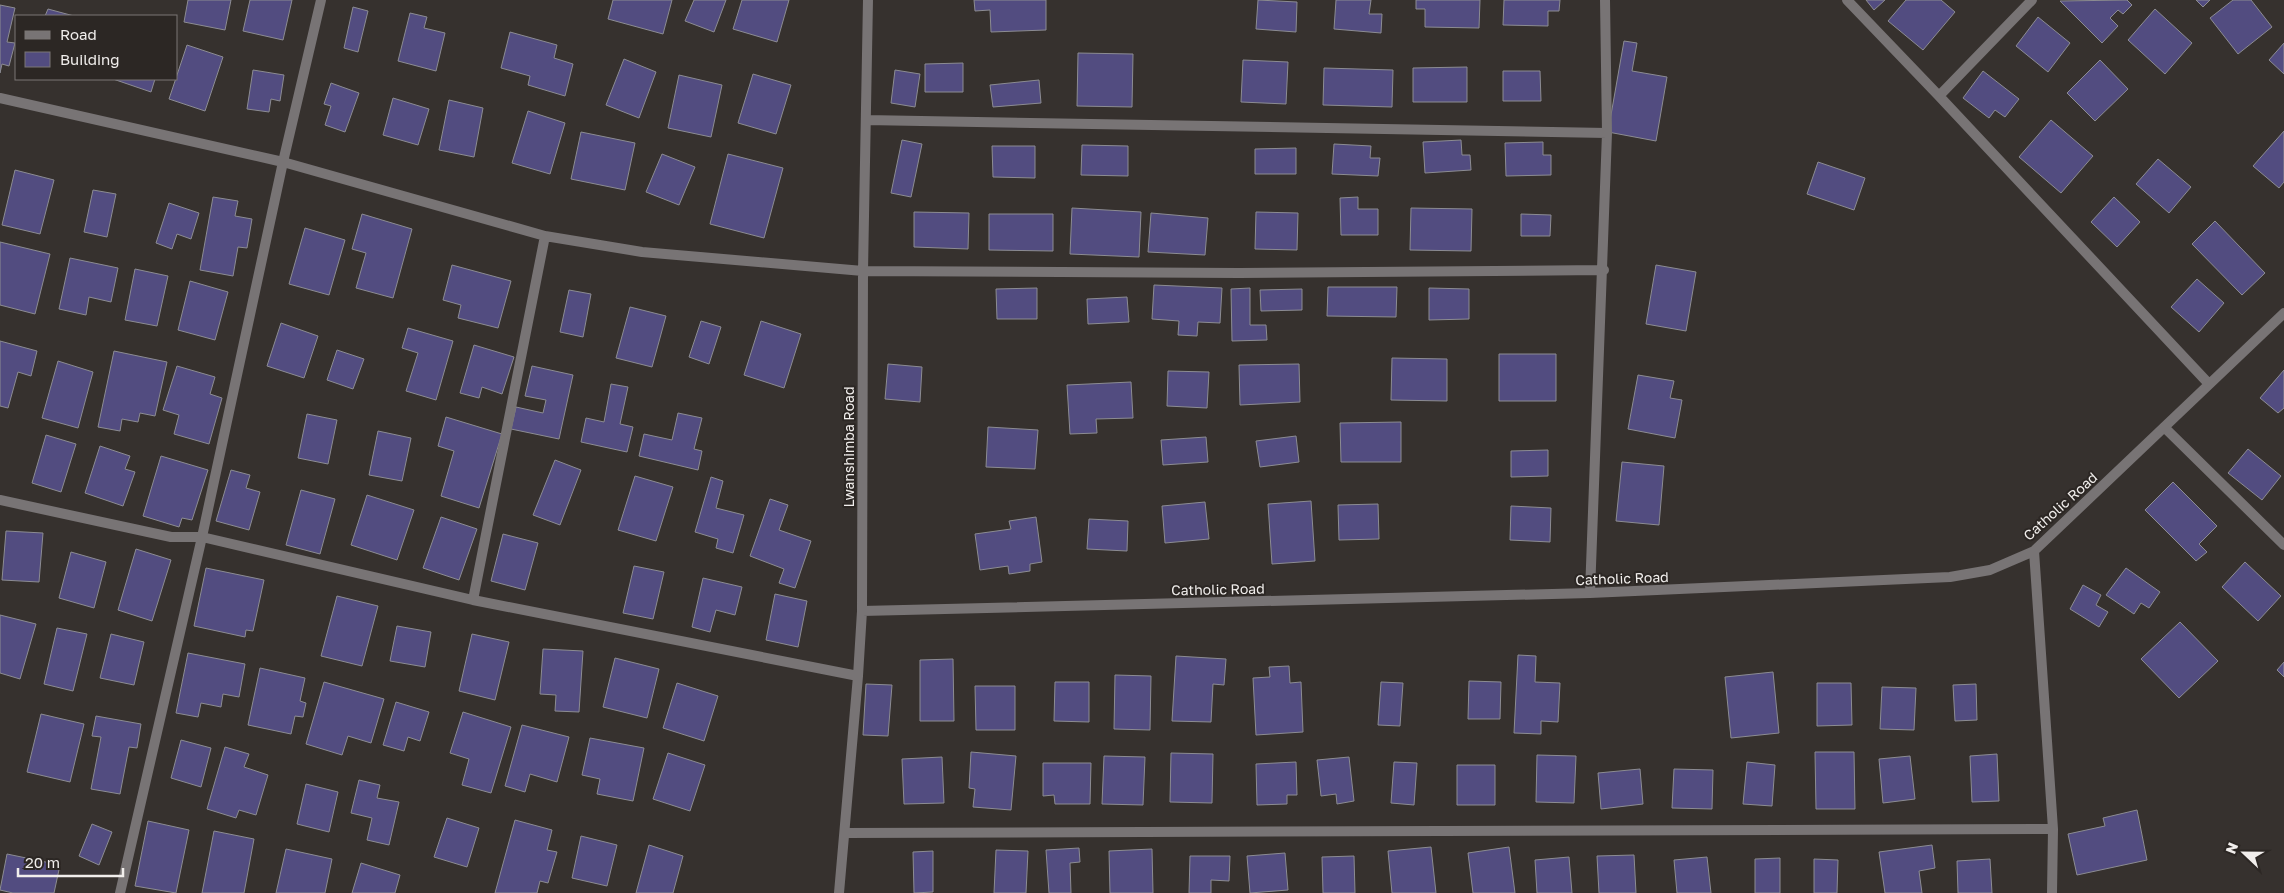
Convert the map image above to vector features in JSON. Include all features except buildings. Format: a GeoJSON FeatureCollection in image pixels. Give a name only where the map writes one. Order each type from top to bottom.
{"type":"FeatureCollection","features":[{"type":"Feature","properties":{"kind":"street"},"geometry":{"type":"LineString","coordinates":[[120,893],[202,537],[282,162],[321,0]]}},
{"type":"Feature","properties":{"kind":"street","name":"Lwanshimba Road"},"geometry":{"type":"LineString","coordinates":[[839,893],[862,611],[863,271],[868,0]]}},
{"type":"Feature","properties":{"kind":"street"},"geometry":{"type":"LineString","coordinates":[[1590,594],[1604,270],[1607,133],[1605,0]]}},
{"type":"Feature","properties":{"kind":"street"},"geometry":{"type":"LineString","coordinates":[[1847,0],[2209,384]]}},
{"type":"Feature","properties":{"kind":"street"},"geometry":{"type":"LineString","coordinates":[[1939,96],[2032,0]]}},
{"type":"Feature","properties":{"kind":"street"},"geometry":{"type":"LineString","coordinates":[[0,98],[282,162],[545,236],[642,252],[863,271],[1239,273],[1604,270]]}},
{"type":"Feature","properties":{"kind":"street"},"geometry":{"type":"LineString","coordinates":[[866,120],[1607,133]]}},
{"type":"Feature","properties":{"kind":"street"},"geometry":{"type":"LineString","coordinates":[[473,600],[545,236]]}},
{"type":"Feature","properties":{"kind":"street","name":"Catholic Road"},"geometry":{"type":"LineString","coordinates":[[862,611],[1590,594],[1950,577],[1990,570],[2034,551],[2284,313]]}},
{"type":"Feature","properties":{"kind":"street"},"geometry":{"type":"LineString","coordinates":[[2165,428],[2284,545]]}},
{"type":"Feature","properties":{"kind":"street"},"geometry":{"type":"LineString","coordinates":[[0,500],[171,537],[202,537],[473,600],[858,676]]}},
{"type":"Feature","properties":{"kind":"street"},"geometry":{"type":"LineString","coordinates":[[2034,551],[2053,829],[2052,893]]}},
{"type":"Feature","properties":{"kind":"street"},"geometry":{"type":"LineString","coordinates":[[845,833],[2053,829]]}}]}
